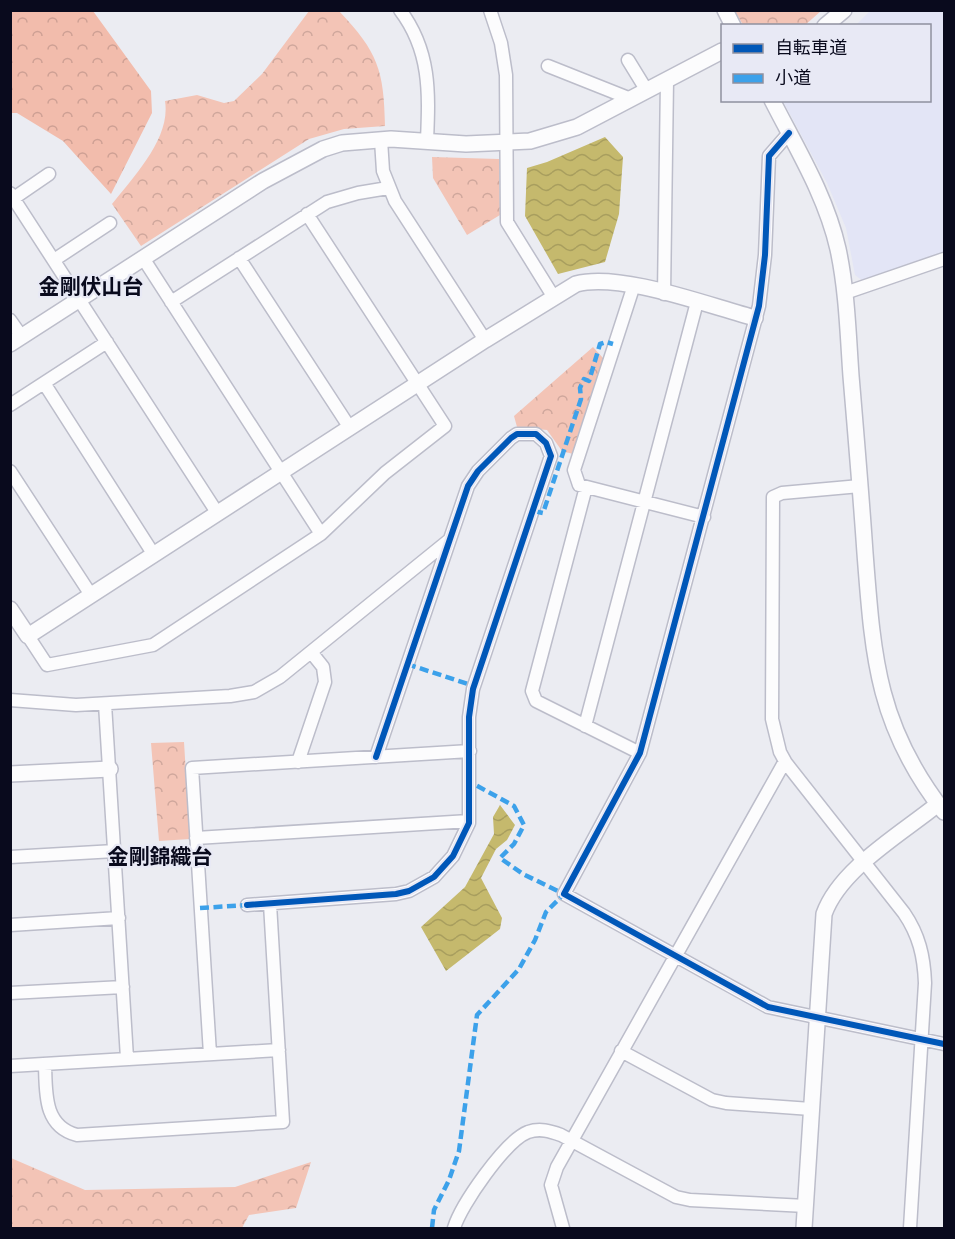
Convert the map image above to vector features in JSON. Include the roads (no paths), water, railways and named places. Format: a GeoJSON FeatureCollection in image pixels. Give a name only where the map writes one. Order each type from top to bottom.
{"type":"FeatureCollection","features":[{"type":"Feature","properties":{"kind":"street"},"geometry":{"type":"LineString","coordinates":[[400,10],[412,26],[424,56],[429,94],[427,141]]}},
{"type":"Feature","properties":{"kind":"street"},"geometry":{"type":"LineString","coordinates":[[490,10],[501,43],[506,75],[507,222],[553,297]]}},
{"type":"Feature","properties":{"kind":"street"},"geometry":{"type":"LineString","coordinates":[[725,10],[732,24]]}},
{"type":"Feature","properties":{"kind":"street"},"geometry":{"type":"LineString","coordinates":[[827,24],[844,10]]}},
{"type":"Feature","properties":{"kind":"street"},"geometry":{"type":"LineString","coordinates":[[10,320],[16,341],[305,156],[342,143],[381,140],[507,144],[530,141],[577,127],[721,52]]}},
{"type":"Feature","properties":{"kind":"street"},"geometry":{"type":"LineString","coordinates":[[628,60],[647,91]]}},
{"type":"Feature","properties":{"kind":"street"},"geometry":{"type":"LineString","coordinates":[[548,66],[631,99]]}},
{"type":"Feature","properties":{"kind":"street"},"geometry":{"type":"LineString","coordinates":[[664,294],[667,80]]}},
{"type":"Feature","properties":{"kind":"street"},"geometry":{"type":"LineString","coordinates":[[773,102],[821,196],[832,226],[845,293],[872,637],[881,692],[898,740],[941,808],[865,863],[837,888],[824,914],[804,1228]]}},
{"type":"Feature","properties":{"kind":"street"},"geometry":{"type":"LineString","coordinates":[[789,133],[769,156],[763,284],[704,517],[640,753],[564,894],[749,999],[786,1012],[945,1044]]}},
{"type":"Feature","properties":{"kind":"street"},"geometry":{"type":"LineString","coordinates":[[381,140],[383,171],[388,188],[485,340]]}},
{"type":"Feature","properties":{"kind":"street"},"geometry":{"type":"LineString","coordinates":[[49,174],[12,196],[218,514]]}},
{"type":"Feature","properties":{"kind":"street"},"geometry":{"type":"LineString","coordinates":[[171,302],[307,214],[343,197],[388,188]]}},
{"type":"Feature","properties":{"kind":"street"},"geometry":{"type":"LineString","coordinates":[[10,609],[47,665],[153,645],[321,534],[385,473],[445,426],[307,214]]}},
{"type":"Feature","properties":{"kind":"street"},"geometry":{"type":"LineString","coordinates":[[54,260],[110,223]]}},
{"type":"Feature","properties":{"kind":"street"},"geometry":{"type":"LineString","coordinates":[[143,258],[321,534]]}},
{"type":"Feature","properties":{"kind":"street"},"geometry":{"type":"LineString","coordinates":[[239,258],[350,428]]}},
{"type":"Feature","properties":{"kind":"street"},"geometry":{"type":"LineString","coordinates":[[845,293],[945,260]]}},
{"type":"Feature","properties":{"kind":"street"},"geometry":{"type":"LineString","coordinates":[[28,636],[485,340],[553,297],[588,281],[634,285],[755,318]]}},
{"type":"Feature","properties":{"kind":"street"},"geometry":{"type":"LineString","coordinates":[[634,285],[574,470],[579,485],[704,517]]}},
{"type":"Feature","properties":{"kind":"street"},"geometry":{"type":"LineString","coordinates":[[585,726],[697,303]]}},
{"type":"Feature","properties":{"kind":"street"},"geometry":{"type":"LineString","coordinates":[[10,405],[107,342]]}},
{"type":"Feature","properties":{"kind":"street"},"geometry":{"type":"LineString","coordinates":[[44,383],[154,555]]}},
{"type":"Feature","properties":{"kind":"street"},"geometry":{"type":"LineString","coordinates":[[247,905],[376,897],[409,891],[434,877],[460,844],[469,821],[470,709],[473,689],[551,456],[543,438],[529,432],[517,434],[478,471],[468,486],[376,757]]}},
{"type":"Feature","properties":{"kind":"street"},"geometry":{"type":"LineString","coordinates":[[10,471],[91,595]]}},
{"type":"Feature","properties":{"kind":"street"},"geometry":{"type":"LineString","coordinates":[[860,486],[782,493],[775,495],[772,502],[771,705],[774,735],[785,761],[915,928],[921,947],[925,982],[910,1228]]}},
{"type":"Feature","properties":{"kind":"street"},"geometry":{"type":"LineString","coordinates":[[586,487],[532,691],[536,701],[640,753]]}},
{"type":"Feature","properties":{"kind":"street"},"geometry":{"type":"LineString","coordinates":[[10,700],[56,705],[105,704],[220,697],[254,692],[274,681],[449,540]]}},
{"type":"Feature","properties":{"kind":"street"},"geometry":{"type":"LineString","coordinates":[[417,567],[429,566],[436,577]]}},
{"type":"Feature","properties":{"kind":"street"},"geometry":{"type":"LineString","coordinates":[[298,762],[325,681],[323,667],[311,652]]}},
{"type":"Feature","properties":{"kind":"street"},"geometry":{"type":"LineString","coordinates":[[105,704],[127,1058]]}},
{"type":"Feature","properties":{"kind":"street"},"geometry":{"type":"LineString","coordinates":[[210,1054],[192,768],[470,751]]}},
{"type":"Feature","properties":{"kind":"street"},"geometry":{"type":"LineString","coordinates":[[563,1228],[551,1185],[557,1167],[785,761]]}},
{"type":"Feature","properties":{"kind":"street"},"geometry":{"type":"LineString","coordinates":[[10,774],[110,768]]}},
{"type":"Feature","properties":{"kind":"street"},"geometry":{"type":"LineString","coordinates":[[196,838],[469,821]]}},
{"type":"Feature","properties":{"kind":"street"},"geometry":{"type":"LineString","coordinates":[[10,857],[115,850]]}},
{"type":"Feature","properties":{"kind":"street"},"geometry":{"type":"LineString","coordinates":[[45,1064],[47,1106],[52,1118],[66,1132],[76,1135],[283,1122],[270,904]]}},
{"type":"Feature","properties":{"kind":"street"},"geometry":{"type":"LineString","coordinates":[[10,925],[119,918]]}},
{"type":"Feature","properties":{"kind":"street"},"geometry":{"type":"LineString","coordinates":[[10,993],[123,987]]}},
{"type":"Feature","properties":{"kind":"street"},"geometry":{"type":"LineString","coordinates":[[10,1065],[279,1050]]}},
{"type":"Feature","properties":{"kind":"street"},"geometry":{"type":"LineString","coordinates":[[621,1051],[712,1100],[726,1104],[811,1109]]}},
{"type":"Feature","properties":{"kind":"street"},"geometry":{"type":"LineString","coordinates":[[454,1228],[466,1204],[513,1141],[531,1131],[541,1130],[572,1141],[676,1197],[690,1200],[806,1206]]}},
{"type":"Feature","properties":{"kind":"water"},"geometry":{"type":"Polygon","coordinates":[[[605,137],[623,157],[619,214],[605,262],[558,274],[525,216],[527,168],[547,162],[605,137]]]}},
{"type":"Feature","properties":{"kind":"water"},"geometry":{"type":"Polygon","coordinates":[[[500,805],[515,825],[507,840],[496,849],[481,878],[502,918],[500,929],[446,971],[421,927],[465,887],[494,834],[493,817],[500,805]]]}},
{"type":"Feature","properties":{"kind":"district","name":"金剛伏山台"},"geometry":{"type":"Point","coordinates":[91,287]}},
{"type":"Feature","properties":{"kind":"district","name":"金剛錦織台"},"geometry":{"type":"Point","coordinates":[160,857]}}]}
